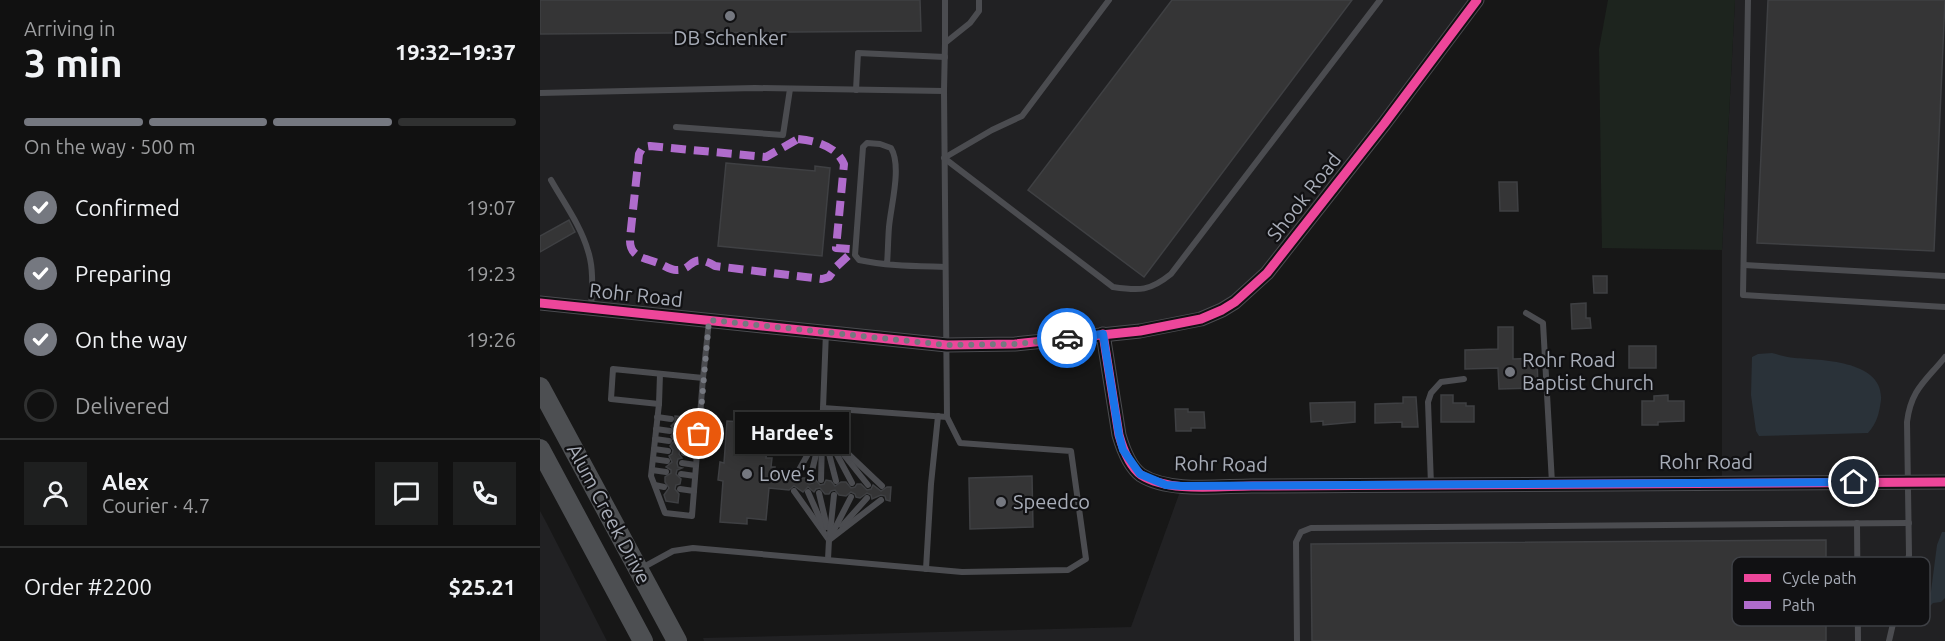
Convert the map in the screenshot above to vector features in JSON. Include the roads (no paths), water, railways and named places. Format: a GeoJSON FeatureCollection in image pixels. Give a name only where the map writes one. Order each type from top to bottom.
{"type":"FeatureCollection","features":[{"type":"Feature","properties":{"kind":"main road","name":"Alum Creek Drive"},"geometry":{"type":"LineString","coordinates":[[540,387],[676,641]]}},
{"type":"Feature","properties":{"kind":"main road","name":"Alum Creek Drive"},"geometry":{"type":"LineString","coordinates":[[540,449],[644,641]]}},
{"type":"Feature","properties":{"kind":"street","name":"Shook Road"},"geometry":{"type":"LineString","coordinates":[[1103,334],[1159,329],[1201,319],[1222,310],[1257,283],[1268,273],[1384,124],[1477,0]]}},
{"type":"Feature","properties":{"kind":"street","name":"Rohr Road"},"geometry":{"type":"LineString","coordinates":[[540,303],[947,345],[1016,344],[1103,334],[1123,450],[1140,474],[1153,481],[1182,486],[1945,482]]}},
{"type":"Feature","properties":{"kind":"lane"},"geometry":{"type":"LineString","coordinates":[[639,569],[673,551],[693,548],[973,572],[1068,570],[1086,560],[1071,451],[960,443],[947,417],[945,0]]}},
{"type":"Feature","properties":{"kind":"lane"},"geometry":{"type":"LineString","coordinates":[[945,43],[970,22],[979,11],[979,0]]}},
{"type":"Feature","properties":{"kind":"lane"},"geometry":{"type":"LineString","coordinates":[[944,158],[992,130],[1022,116],[1109,0]]}},
{"type":"Feature","properties":{"kind":"lane"},"geometry":{"type":"LineString","coordinates":[[944,158],[1113,287],[1146,289],[1157,285],[1171,274],[1380,0]]}},
{"type":"Feature","properties":{"kind":"lane"},"geometry":{"type":"LineString","coordinates":[[1748,0],[1743,295],[1945,307]]}},
{"type":"Feature","properties":{"kind":"lane"},"geometry":{"type":"LineString","coordinates":[[856,90],[858,53],[945,57]]}},
{"type":"Feature","properties":{"kind":"lane"},"geometry":{"type":"LineString","coordinates":[[540,93],[790,89],[944,91]]}},
{"type":"Feature","properties":{"kind":"lane"},"geometry":{"type":"LineString","coordinates":[[676,127],[783,135],[790,89]]}},
{"type":"Feature","properties":{"kind":"lane"},"geometry":{"type":"LineString","coordinates":[[887,264],[896,167],[895,154],[891,148],[867,143],[863,147],[855,255],[859,260],[887,264],[945,267]]}},
{"type":"Feature","properties":{"kind":"lane"},"geometry":{"type":"LineString","coordinates":[[551,180],[579,228],[589,253],[591,308]]}},
{"type":"Feature","properties":{"kind":"lane"},"geometry":{"type":"LineString","coordinates":[[1744,265],[1945,276]]}},
{"type":"Feature","properties":{"kind":"lane"},"geometry":{"type":"LineString","coordinates":[[1526,313],[1543,323],[1552,484]]}},
{"type":"Feature","properties":{"kind":"lane"},"geometry":{"type":"LineString","coordinates":[[660,374],[651,476],[665,513],[692,516],[709,320]]}},
{"type":"Feature","properties":{"kind":"lane"},"geometry":{"type":"LineString","coordinates":[[821,480],[826,332]]}},
{"type":"Feature","properties":{"kind":"lane"},"geometry":{"type":"LineString","coordinates":[[1910,557],[1906,422],[1908,409],[1912,395],[1945,357]]}},
{"type":"Feature","properties":{"kind":"lane"},"geometry":{"type":"LineString","coordinates":[[658,404],[610,399],[613,369],[703,378]]}},
{"type":"Feature","properties":{"kind":"lane"},"geometry":{"type":"LineString","coordinates":[[1431,485],[1428,402],[1431,393],[1440,381],[1464,379]]}},
{"type":"Feature","properties":{"kind":"lane"},"geometry":{"type":"LineString","coordinates":[[823,408],[947,417]]}},
{"type":"Feature","properties":{"kind":"lane"},"geometry":{"type":"LineString","coordinates":[[926,569],[938,416]]}},
{"type":"Feature","properties":{"kind":"lane"},"geometry":{"type":"LineString","coordinates":[[657,417],[671,419]]}},
{"type":"Feature","properties":{"kind":"lane"},"geometry":{"type":"LineString","coordinates":[[687,422],[700,423]]}},
{"type":"Feature","properties":{"kind":"lane"},"geometry":{"type":"LineString","coordinates":[[656,429],[670,431]]}},
{"type":"Feature","properties":{"kind":"lane"},"geometry":{"type":"LineString","coordinates":[[795,477],[822,429]]}},
{"type":"Feature","properties":{"kind":"lane"},"geometry":{"type":"LineString","coordinates":[[810,478],[822,429]]}},
{"type":"Feature","properties":{"kind":"lane"},"geometry":{"type":"LineString","coordinates":[[822,429],[836,482]]}},
{"type":"Feature","properties":{"kind":"lane"},"geometry":{"type":"LineString","coordinates":[[822,429],[852,483]]}},
{"type":"Feature","properties":{"kind":"lane"},"geometry":{"type":"LineString","coordinates":[[822,429],[868,485]]}},
{"type":"Feature","properties":{"kind":"lane"},"geometry":{"type":"LineString","coordinates":[[822,429],[882,486]]}},
{"type":"Feature","properties":{"kind":"lane"},"geometry":{"type":"LineString","coordinates":[[686,432],[699,434]]}},
{"type":"Feature","properties":{"kind":"lane"},"geometry":{"type":"LineString","coordinates":[[655,439],[669,441]]}},
{"type":"Feature","properties":{"kind":"lane"},"geometry":{"type":"LineString","coordinates":[[685,443],[698,444]]}},
{"type":"Feature","properties":{"kind":"lane"},"geometry":{"type":"LineString","coordinates":[[654,449],[668,451]]}},
{"type":"Feature","properties":{"kind":"lane"},"geometry":{"type":"LineString","coordinates":[[684,453],[697,454]]}},
{"type":"Feature","properties":{"kind":"lane"},"geometry":{"type":"LineString","coordinates":[[653,459],[667,461]]}},
{"type":"Feature","properties":{"kind":"lane"},"geometry":{"type":"LineString","coordinates":[[682,463],[696,465]]}},
{"type":"Feature","properties":{"kind":"lane"},"geometry":{"type":"LineString","coordinates":[[652,470],[666,472]]}},
{"type":"Feature","properties":{"kind":"lane"},"geometry":{"type":"LineString","coordinates":[[681,474],[695,476]]}},
{"type":"Feature","properties":{"kind":"lane"},"geometry":{"type":"LineString","coordinates":[[655,485],[664,487]]}},
{"type":"Feature","properties":{"kind":"lane"},"geometry":{"type":"LineString","coordinates":[[680,489],[694,491]]}},
{"type":"Feature","properties":{"kind":"lane"},"geometry":{"type":"LineString","coordinates":[[794,491],[829,540]]}},
{"type":"Feature","properties":{"kind":"lane"},"geometry":{"type":"LineString","coordinates":[[808,492],[829,540]]}},
{"type":"Feature","properties":{"kind":"lane"},"geometry":{"type":"LineString","coordinates":[[819,493],[829,540]]}},
{"type":"Feature","properties":{"kind":"lane"},"geometry":{"type":"LineString","coordinates":[[828,559],[834,495]]}},
{"type":"Feature","properties":{"kind":"lane"},"geometry":{"type":"LineString","coordinates":[[829,540],[850,497]]}},
{"type":"Feature","properties":{"kind":"lane"},"geometry":{"type":"LineString","coordinates":[[829,540],[867,498]]}},
{"type":"Feature","properties":{"kind":"lane"},"geometry":{"type":"LineString","coordinates":[[829,540],[881,500]]}},
{"type":"Feature","properties":{"kind":"lane"},"geometry":{"type":"LineString","coordinates":[[1857,524],[1857,557]]}},
{"type":"Feature","properties":{"kind":"lane"},"geometry":{"type":"LineString","coordinates":[[1297,641],[1296,542],[1301,532],[1311,528],[1909,524]]}},
{"type":"Feature","properties":{"kind":"lane"},"geometry":{"type":"LineString","coordinates":[[1858,626],[1858,641]]}},
{"type":"Feature","properties":{"kind":"lane"},"geometry":{"type":"LineString","coordinates":[[1889,641],[1893,626]]}},
{"type":"Feature","properties":{"kind":"place","name":"DB Schenker"},"geometry":{"type":"Point","coordinates":[730,16]}},
{"type":"Feature","properties":{"kind":"place","name":"Rohr Road Baptist Church"},"geometry":{"type":"Point","coordinates":[1510,372]}},
{"type":"Feature","properties":{"kind":"place","name":"Hardee's"},"geometry":{"type":"Point","coordinates":[699,434]}},
{"type":"Feature","properties":{"kind":"place","name":"Love's"},"geometry":{"type":"Point","coordinates":[747,474]}},
{"type":"Feature","properties":{"kind":"place","name":"Speedco"},"geometry":{"type":"Point","coordinates":[1001,502]}}]}
